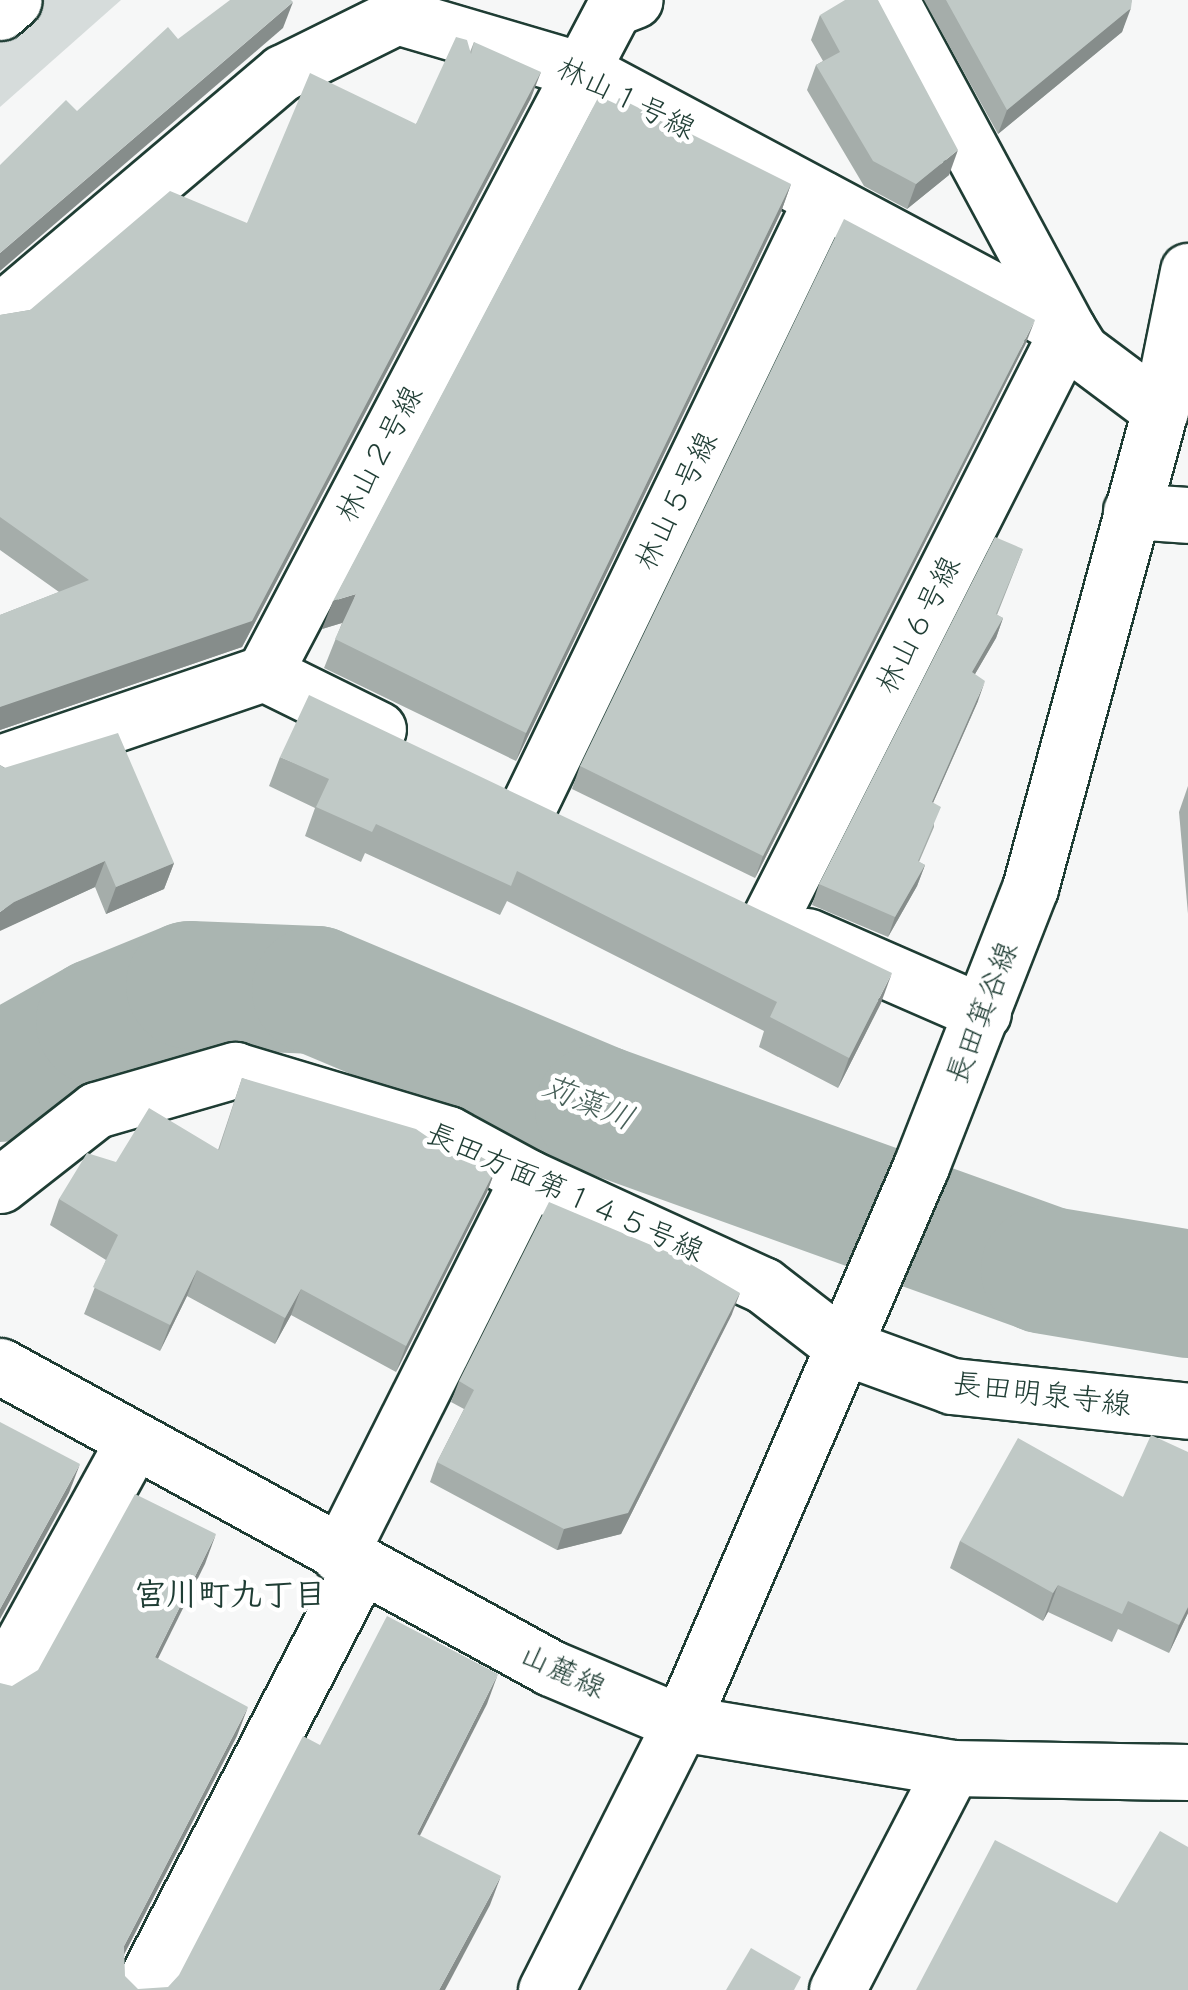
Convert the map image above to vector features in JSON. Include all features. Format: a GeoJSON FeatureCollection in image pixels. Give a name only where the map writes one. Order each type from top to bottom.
{"type":"FeatureCollection","features":[{"type":"Feature","properties":{"kind":"street"},"geometry":{"type":"LineString","coordinates":[[0,12],[14,0]]}},
{"type":"Feature","properties":{"kind":"street","name":"林山２号線"},"geometry":{"type":"LineString","coordinates":[[264,672],[614,8],[635,0]]}},
{"type":"Feature","properties":{"kind":"street"},"geometry":{"type":"LineString","coordinates":[[890,0],[1068,330]]}},
{"type":"Feature","properties":{"kind":"street","name":"林山１号線"},"geometry":{"type":"LineString","coordinates":[[0,312],[282,73],[397,16],[581,70],[1068,330],[1081,350],[1160,410]]}},
{"type":"Feature","properties":{"kind":"street","name":"林山５号線"},"geometry":{"type":"LineString","coordinates":[[530,803],[822,199]]}},
{"type":"Feature","properties":{"kind":"street","name":"長田箕谷線"},"geometry":{"type":"LineString","coordinates":[[681,1723],[921,1166],[983,1013],[1046,836],[1160,410],[1188,271]]}},
{"type":"Feature","properties":{"kind":"street","name":"林山６号線"},"geometry":{"type":"LineString","coordinates":[[768,920],[1068,330]]}},
{"type":"Feature","properties":{"kind":"street"},"geometry":{"type":"LineString","coordinates":[[1131,511],[1188,515]]}},
{"type":"Feature","properties":{"kind":"street"},"geometry":{"type":"LineString","coordinates":[[0,763],[264,672],[424,751]]}},
{"type":"Feature","properties":{"kind":"street"},"geometry":{"type":"LineString","coordinates":[[476,777],[581,828]]}},
{"type":"Feature","properties":{"kind":"street"},"geometry":{"type":"LineString","coordinates":[[717,894],[983,1013]]}},
{"type":"Feature","properties":{"kind":"street","name":"長田方面第１４５号線"},"geometry":{"type":"LineString","coordinates":[[0,1184],[96,1110],[234,1070],[448,1134],[529,1178],[851,1324]]}},
{"type":"Feature","properties":{"kind":"street"},"geometry":{"type":"LineString","coordinates":[[141,1990],[350,1560],[529,1178]]}},
{"type":"Feature","properties":{"kind":"street","name":"長田明泉寺線"},"geometry":{"type":"LineString","coordinates":[[851,1324],[952,1386],[1188,1412]]}},
{"type":"Feature","properties":{"kind":"street","name":"山麓線"},"geometry":{"type":"LineString","coordinates":[[0,1366],[132,1444],[551,1668],[681,1723],[952,1768],[1188,1772]]}},
{"type":"Feature","properties":{"kind":"street"},"geometry":{"type":"LineString","coordinates":[[0,1684],[132,1444]]}},
{"type":"Feature","properties":{"kind":"street"},"geometry":{"type":"LineString","coordinates":[[546,1990],[681,1723]]}},
{"type":"Feature","properties":{"kind":"street"},"geometry":{"type":"LineString","coordinates":[[837,1990],[952,1768]]}},
{"type":"Feature","properties":{"kind":"shaded area"},"geometry":{"type":"Polygon","coordinates":[[[0,0],[121,0],[0,107],[0,0]]]}},
{"type":"Feature","properties":{"kind":"building"},"geometry":{"type":"Polygon","coordinates":[[[230,0],[293,2],[0,253],[0,165],[66,100],[77,111],[168,27],[178,39],[230,0]]]}},
{"type":"Feature","properties":{"kind":"building"},"geometry":{"type":"Polygon","coordinates":[[[845,0],[878,0],[958,150],[916,184],[873,161],[816,65],[840,52],[820,15],[845,0]]]}},
{"type":"Feature","properties":{"kind":"building"},"geometry":{"type":"Polygon","coordinates":[[[946,0],[1132,0],[1131,8],[1007,110],[946,0]]]}},
{"type":"Feature","properties":{"kind":"building"},"geometry":{"type":"Polygon","coordinates":[[[456,37],[467,40],[471,54],[474,42],[541,72],[252,621],[0,707],[0,615],[89,580],[0,517],[0,315],[30,310],[170,191],[247,223],[310,73],[416,124],[456,37]]]}},
{"type":"Feature","properties":{"kind":"building"},"geometry":{"type":"Polygon","coordinates":[[[599,96],[616,104],[619,98],[791,184],[526,733],[335,639],[356,594],[333,601],[599,96]]]}},
{"type":"Feature","properties":{"kind":"building"},"geometry":{"type":"Polygon","coordinates":[[[844,219],[1035,320],[763,856],[580,766],[844,219]]]}},
{"type":"Feature","properties":{"kind":"building"},"geometry":{"type":"Polygon","coordinates":[[[995,537],[1023,549],[996,614],[1003,618],[972,672],[985,681],[932,802],[941,807],[918,861],[925,865],[895,917],[819,884],[995,537]]]}},
{"type":"Feature","properties":{"kind":"building"},"geometry":{"type":"Polygon","coordinates":[[[309,695],[892,973],[849,1058],[770,1017],[777,1002],[517,871],[511,886],[376,824],[372,832],[316,807],[329,779],[280,757],[309,695]]]}},
{"type":"Feature","properties":{"kind":"building"},"geometry":{"type":"Polygon","coordinates":[[[118,733],[174,863],[116,887],[105,861],[0,912],[0,765],[4,768],[118,733]]]}},
{"type":"Feature","properties":{"kind":"building"},"geometry":{"type":"Polygon","coordinates":[[[242,1078],[416,1129],[457,1157],[462,1146],[497,1166],[406,1346],[301,1289],[285,1318],[197,1270],[170,1325],[93,1287],[118,1235],[59,1199],[87,1153],[116,1162],[149,1108],[219,1150],[242,1078]]]}},
{"type":"Feature","properties":{"kind":"building"},"geometry":{"type":"Polygon","coordinates":[[[549,1202],[677,1256],[740,1293],[628,1513],[564,1529],[437,1462],[474,1390],[459,1381],[549,1202]]]}},
{"type":"Feature","properties":{"kind":"building"},"geometry":{"type":"Polygon","coordinates":[[[0,1422],[80,1464],[0,1609],[0,1422]]]}},
{"type":"Feature","properties":{"kind":"building"},"geometry":{"type":"Polygon","coordinates":[[[1151,1435],[1188,1452],[1188,1607],[1179,1625],[1128,1601],[1122,1614],[1058,1585],[1053,1593],[960,1541],[1018,1438],[1123,1497],[1151,1435]]]}},
{"type":"Feature","properties":{"kind":"building"},"geometry":{"type":"Polygon","coordinates":[[[135,1494],[216,1534],[155,1657],[248,1707],[124,1946],[125,1976],[138,1989],[168,1987],[179,1975],[303,1736],[320,1745],[387,1616],[498,1674],[417,1834],[501,1876],[439,1990],[0,1990],[0,1683],[12,1686],[38,1670],[135,1494]]]}},
{"type":"Feature","properties":{"kind":"building"},"geometry":{"type":"Polygon","coordinates":[[[1160,1831],[1188,1847],[1188,1990],[916,1990],[995,1840],[1117,1903],[1160,1831]]]}},
{"type":"Feature","properties":{"kind":"building"},"geometry":{"type":"Polygon","coordinates":[[[751,1948],[801,1977],[794,1990],[726,1990],[751,1948]]]}},
{"type":"Feature","properties":{"kind":"waterway","name":"苅藻川"},"geometry":{"type":"LineString","coordinates":[[0,1078],[100,1022],[190,985],[316,990],[599,1109],[1045,1270],[1188,1294]]}},
{"type":"Feature","properties":{"kind":"district","name":"宮川町九丁目"},"geometry":{"type":"Point","coordinates":[230,1595]}}]}
